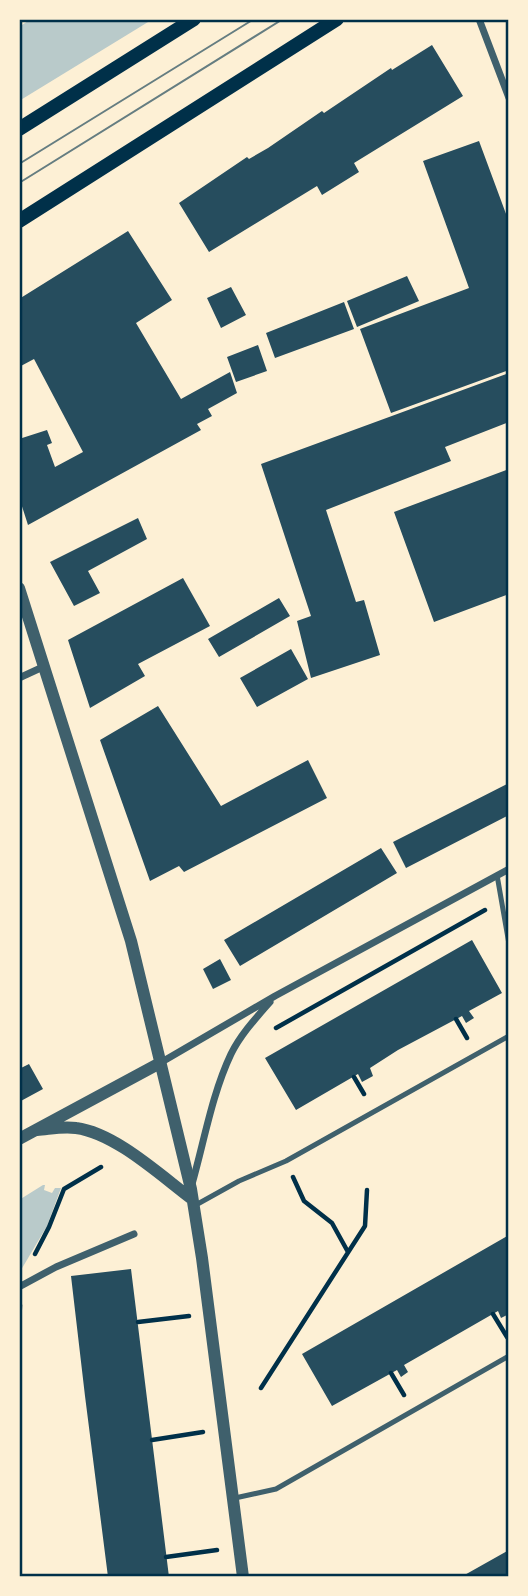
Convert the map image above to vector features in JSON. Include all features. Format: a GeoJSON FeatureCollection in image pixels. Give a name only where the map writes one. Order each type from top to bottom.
{"type":"FeatureCollection","features":[{"type":"Feature","properties":{"kind":"main road"},"geometry":{"type":"LineString","coordinates":[[19,129],[194,19]]}},
{"type":"Feature","properties":{"kind":"main road"},"geometry":{"type":"LineString","coordinates":[[19,221],[337,19]]}},
{"type":"Feature","properties":{"kind":"street"},"geometry":{"type":"LineString","coordinates":[[479,19],[509,98]]}},
{"type":"Feature","properties":{"kind":"street"},"geometry":{"type":"LineString","coordinates":[[19,588],[131,941],[192,1198],[243,1577]]}},
{"type":"Feature","properties":{"kind":"street"},"geometry":{"type":"LineString","coordinates":[[19,678],[45,666]]}},
{"type":"Feature","properties":{"kind":"street"},"geometry":{"type":"LineString","coordinates":[[19,1139],[509,869]]}},
{"type":"Feature","properties":{"kind":"street"},"geometry":{"type":"LineString","coordinates":[[192,1198],[231,1055],[242,1035],[275,996]]}},
{"type":"Feature","properties":{"kind":"street"},"geometry":{"type":"LineString","coordinates":[[37,1130],[78,1128],[105,1138],[192,1198]]}},
{"type":"Feature","properties":{"kind":"street"},"geometry":{"type":"LineString","coordinates":[[20,1287],[56,1267],[134,1234]]}},
{"type":"Feature","properties":{"kind":"lane"},"geometry":{"type":"LineString","coordinates":[[498,875],[509,944]]}},
{"type":"Feature","properties":{"kind":"lane"},"geometry":{"type":"LineString","coordinates":[[192,1198],[286,1161],[509,1036]]}},
{"type":"Feature","properties":{"kind":"lane"},"geometry":{"type":"LineString","coordinates":[[232,1498],[276,1489],[509,1356]]}},
{"type":"Feature","properties":{"kind":"path"},"geometry":{"type":"LineString","coordinates":[[266,1034],[502,901]]}},
{"type":"Feature","properties":{"kind":"path"},"geometry":{"type":"LineString","coordinates":[[286,1161],[304,1200],[332,1223],[348,1252]]}},
{"type":"Feature","properties":{"kind":"path"},"geometry":{"type":"LineString","coordinates":[[19,1327],[20,1287],[24,1272],[50,1227],[64,1189],[101,1167]]}},
{"type":"Feature","properties":{"kind":"path"},"geometry":{"type":"LineString","coordinates":[[261,1388],[365,1226],[367,1190]]}},
{"type":"Feature","properties":{"kind":"path"},"geometry":{"type":"LineString","coordinates":[[138,1322],[209,1314]]}},
{"type":"Feature","properties":{"kind":"path"},"geometry":{"type":"LineString","coordinates":[[493,1314],[509,1341]]}},
{"type":"Feature","properties":{"kind":"path"},"geometry":{"type":"LineString","coordinates":[[152,1440],[223,1429]]}},
{"type":"Feature","properties":{"kind":"path"},"geometry":{"type":"LineString","coordinates":[[166,1557],[238,1547]]}},
{"type":"Feature","properties":{"kind":"shaded area"},"geometry":{"type":"Polygon","coordinates":[[[31,19],[153,19],[19,101],[19,27],[31,19]]]}},
{"type":"Feature","properties":{"kind":"shaded area"},"geometry":{"type":"Polygon","coordinates":[[[43,1185],[44,1190],[52,1193],[55,1188],[61,1188],[47,1226],[21,1270],[19,1200],[43,1185]]]}},
{"type":"Feature","properties":{"kind":"building"},"geometry":{"type":"Polygon","coordinates":[[[432,45],[463,96],[354,163],[359,172],[322,195],[317,186],[209,252],[179,203],[247,157],[249,159],[268,148],[322,111],[324,113],[391,68],[392,70],[432,45]]]}},
{"type":"Feature","properties":{"kind":"building"},"geometry":{"type":"Polygon","coordinates":[[[479,141],[509,222],[509,370],[391,413],[360,329],[469,288],[423,161],[479,141]]]}},
{"type":"Feature","properties":{"kind":"building"},"geometry":{"type":"Polygon","coordinates":[[[128,231],[172,300],[136,323],[181,399],[230,372],[237,393],[208,409],[212,416],[197,424],[201,430],[28,525],[19,497],[19,439],[47,430],[52,443],[47,445],[55,467],[83,452],[34,359],[19,367],[19,299],[128,231]]]}},
{"type":"Feature","properties":{"kind":"building"},"geometry":{"type":"Polygon","coordinates":[[[407,276],[419,301],[357,327],[347,301],[407,276]]]}},
{"type":"Feature","properties":{"kind":"building"},"geometry":{"type":"Polygon","coordinates":[[[231,287],[246,315],[221,328],[207,298],[231,287]]]}},
{"type":"Feature","properties":{"kind":"building"},"geometry":{"type":"Polygon","coordinates":[[[344,302],[354,329],[275,358],[266,333],[344,302]]]}},
{"type":"Feature","properties":{"kind":"building"},"geometry":{"type":"Polygon","coordinates":[[[258,345],[267,371],[236,382],[227,357],[258,345]]]}},
{"type":"Feature","properties":{"kind":"building"},"geometry":{"type":"Polygon","coordinates":[[[509,373],[509,422],[445,447],[451,461],[326,510],[356,602],[364,600],[380,655],[311,678],[297,621],[311,616],[261,464],[509,373]]]}},
{"type":"Feature","properties":{"kind":"building"},"geometry":{"type":"Polygon","coordinates":[[[509,469],[509,594],[434,622],[394,512],[509,469]]]}},
{"type":"Feature","properties":{"kind":"building"},"geometry":{"type":"Polygon","coordinates":[[[138,518],[147,539],[88,571],[100,593],[74,606],[50,562],[138,518]]]}},
{"type":"Feature","properties":{"kind":"building"},"geometry":{"type":"Polygon","coordinates":[[[183,578],[210,626],[138,664],[145,676],[90,708],[68,640],[183,578]]]}},
{"type":"Feature","properties":{"kind":"building"},"geometry":{"type":"Polygon","coordinates":[[[279,598],[290,616],[219,657],[208,639],[279,598]]]}},
{"type":"Feature","properties":{"kind":"building"},"geometry":{"type":"Polygon","coordinates":[[[291,649],[308,679],[257,707],[240,678],[291,649]]]}},
{"type":"Feature","properties":{"kind":"building"},"geometry":{"type":"Polygon","coordinates":[[[158,706],[221,806],[308,760],[327,798],[184,872],[179,866],[150,881],[100,740],[158,706]]]}},
{"type":"Feature","properties":{"kind":"building"},"geometry":{"type":"Polygon","coordinates":[[[509,783],[509,815],[406,868],[393,842],[509,783]]]}},
{"type":"Feature","properties":{"kind":"building"},"geometry":{"type":"Polygon","coordinates":[[[381,848],[397,873],[240,966],[224,940],[381,848]]]}},
{"type":"Feature","properties":{"kind":"building"},"geometry":{"type":"Polygon","coordinates":[[[472,940],[502,993],[469,1011],[474,1018],[466,1023],[462,1016],[370,1068],[373,1076],[362,1082],[358,1074],[296,1110],[265,1058],[472,940]]]}},
{"type":"Feature","properties":{"kind":"building"},"geometry":{"type":"Polygon","coordinates":[[[220,959],[231,980],[213,989],[203,969],[220,959]]]}},
{"type":"Feature","properties":{"kind":"building"},"geometry":{"type":"Polygon","coordinates":[[[29,1064],[43,1089],[19,1102],[19,1069],[29,1064]]]}},
{"type":"Feature","properties":{"kind":"building"},"geometry":{"type":"Polygon","coordinates":[[[509,1235],[509,1304],[506,1306],[509,1314],[501,1318],[498,1311],[404,1365],[408,1372],[401,1377],[397,1370],[332,1406],[302,1354],[509,1235]]]}},
{"type":"Feature","properties":{"kind":"building"},"geometry":{"type":"Polygon","coordinates":[[[131,1269],[169,1577],[108,1577],[85,1396],[71,1276],[131,1269]]]}},
{"type":"Feature","properties":{"kind":"building"},"geometry":{"type":"Polygon","coordinates":[[[509,1550],[509,1577],[461,1577],[509,1550]]]}},
{"type":"Feature","properties":{"kind":"tram line"},"geometry":{"type":"LineString","coordinates":[[19,164],[254,19]]}},
{"type":"Feature","properties":{"kind":"tram line"},"geometry":{"type":"LineString","coordinates":[[19,183],[283,19]]}}]}
